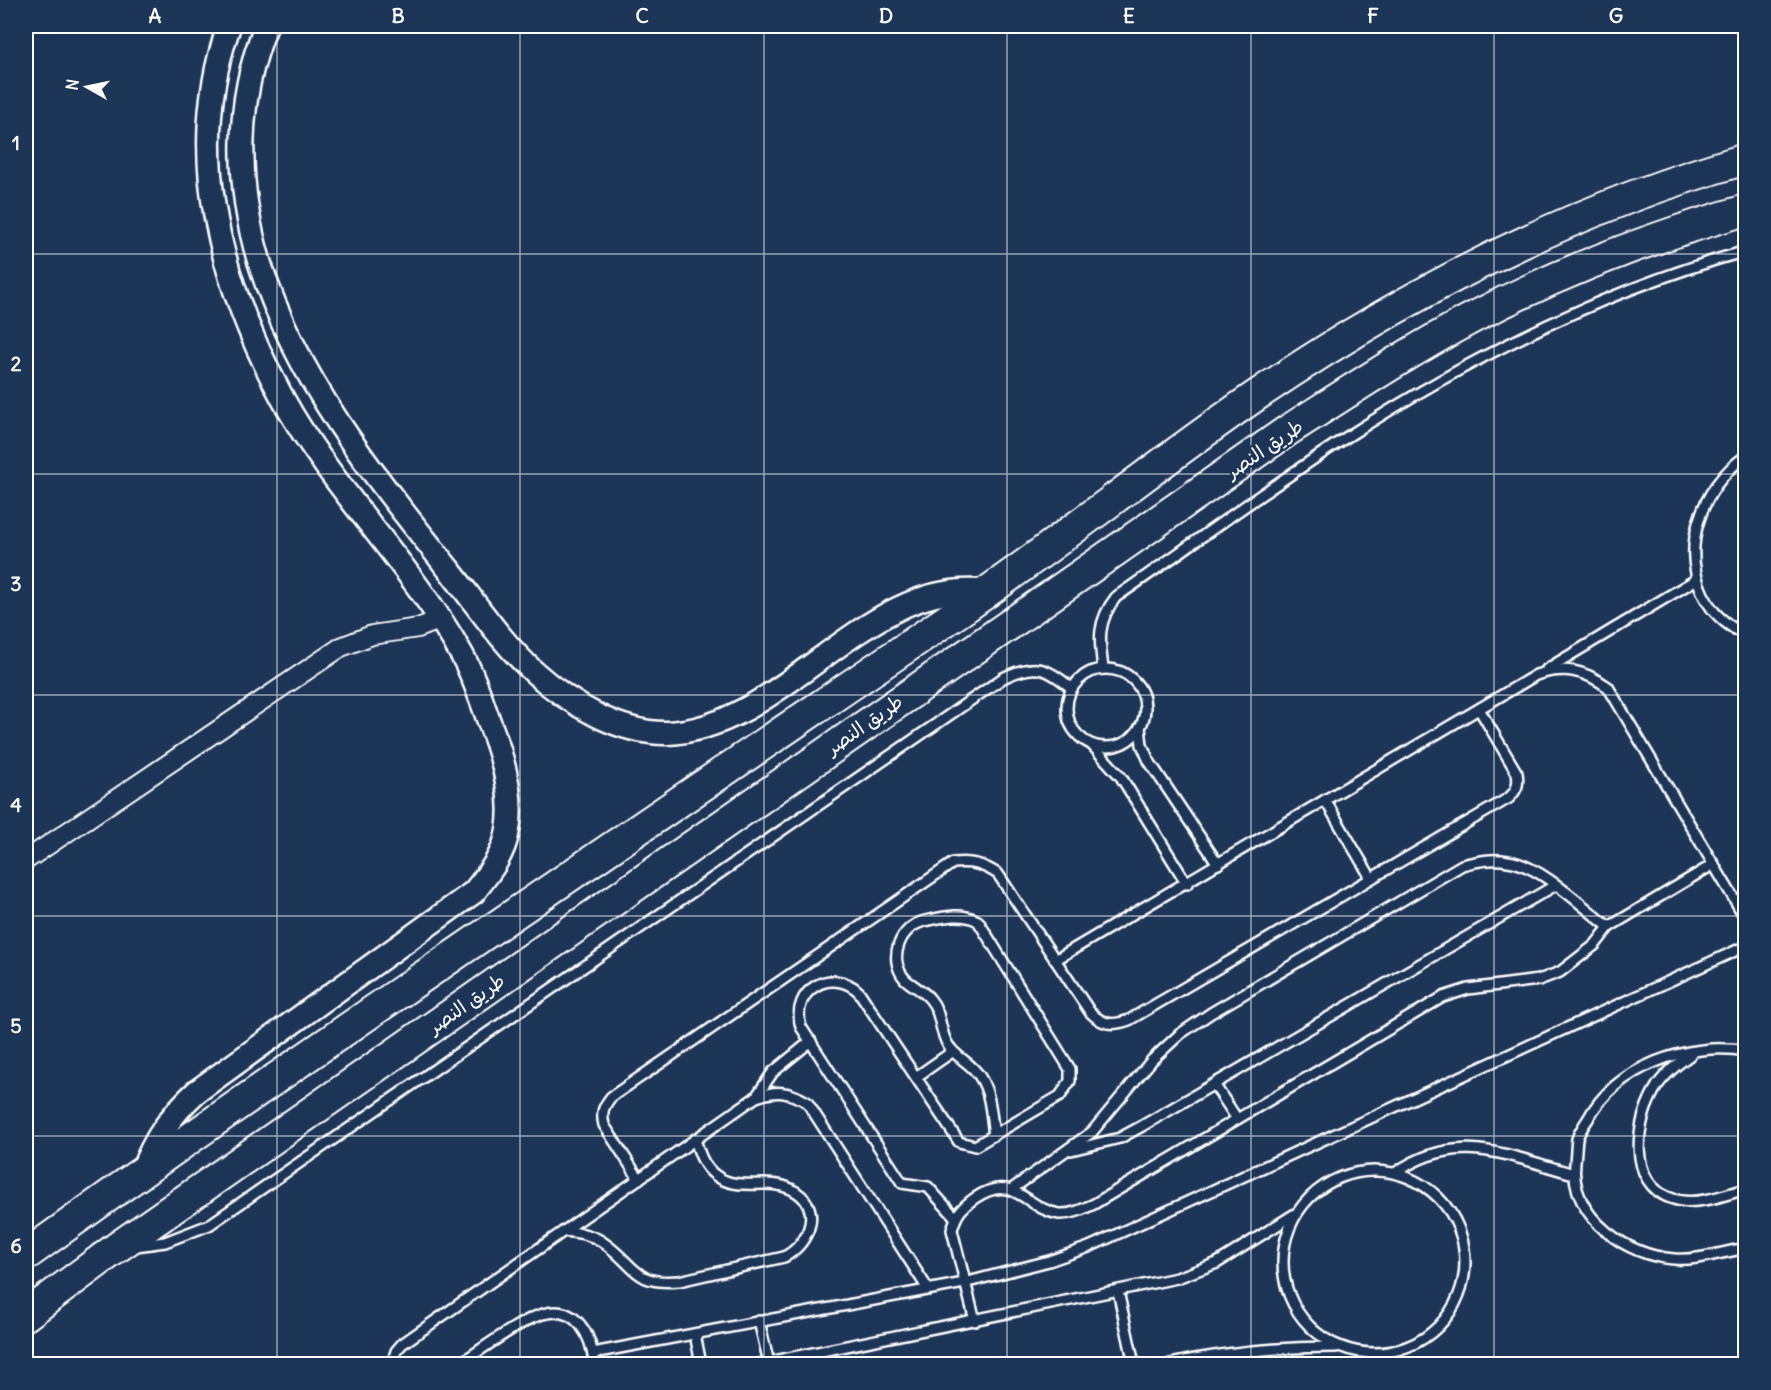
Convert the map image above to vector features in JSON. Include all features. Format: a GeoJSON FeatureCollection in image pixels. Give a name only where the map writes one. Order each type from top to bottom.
{"type":"FeatureCollection","features":[{"type":"Feature","properties":{"kind":"highway","name":"طريق النصر"},"geometry":{"type":"LineString","coordinates":[[26,1256],[142,1172],[987,592],[1257,395],[1368,325],[1462,271],[1578,217],[1677,179],[1746,159]]}},
{"type":"Feature","properties":{"kind":"highway","name":"طريق النصر"},"geometry":{"type":"LineString","coordinates":[[26,1315],[119,1246],[928,679],[1306,419],[1474,317],[1587,265],[1689,227],[1746,210]]}},
{"type":"Feature","properties":{"kind":"street"},"geometry":{"type":"LineString","coordinates":[[142,1172],[158,1136],[175,1112],[196,1092],[474,892],[498,862],[508,831],[509,798],[500,752],[474,679],[462,654],[317,453],[284,401],[258,350],[232,287],[212,202],[209,140],[213,91],[229,26]]}},
{"type":"Feature","properties":{"kind":"street"},"geometry":{"type":"LineString","coordinates":[[267,26],[254,54],[242,117],[243,176],[259,262],[301,363],[327,407],[442,560],[505,640],[533,671],[558,691],[600,717],[622,726],[669,733],[712,724],[762,699],[857,634],[922,597],[955,590],[987,592]]}},
{"type":"Feature","properties":{"kind":"street"},"geometry":{"type":"LineString","coordinates":[[412,582],[442,560]]}},
{"type":"Feature","properties":{"kind":"street"},"geometry":{"type":"LineString","coordinates":[[26,860],[341,647],[372,635],[418,628],[439,620]]}},
{"type":"Feature","properties":{"kind":"lane"},"geometry":{"type":"LineString","coordinates":[[1103,668],[1099,629],[1105,612],[1116,597],[1347,437],[1439,381],[1535,332],[1634,289],[1746,251]]}},
{"type":"Feature","properties":{"kind":"lane"},"geometry":{"type":"LineString","coordinates":[[1746,456],[1733,465],[1712,489],[1699,518],[1693,548],[1697,579],[1713,610],[1725,623],[1746,636]]}},
{"type":"Feature","properties":{"kind":"lane"},"geometry":{"type":"LineString","coordinates":[[1055,960],[1187,884],[1697,579]]}},
{"type":"Feature","properties":{"kind":"lane"},"geometry":{"type":"LineString","coordinates":[[119,1246],[165,1242],[209,1225],[1003,678],[1020,669],[1040,668],[1057,676],[1071,688]]}},
{"type":"Feature","properties":{"kind":"lane"},"geometry":{"type":"LineString","coordinates":[[1092,745],[1106,747],[1119,745],[1131,738],[1140,727],[1145,714],[1144,699],[1139,686],[1129,676],[1117,670],[1103,668],[1085,675],[1071,688],[1066,701],[1066,715],[1071,728],[1080,738],[1092,745],[1121,777],[1187,884]]}},
{"type":"Feature","properties":{"kind":"lane"},"geometry":{"type":"LineString","coordinates":[[1536,675],[1555,669],[1574,670],[1592,676],[1608,687],[1746,919]]}},
{"type":"Feature","properties":{"kind":"lane"},"geometry":{"type":"LineString","coordinates":[[639,1179],[604,1125],[602,1115],[604,1105],[610,1097],[953,864],[969,861],[985,865],[998,874],[1090,1012],[1101,1022],[1115,1025],[1129,1020],[1516,791],[1519,782],[1517,772],[1479,709]]}},
{"type":"Feature","properties":{"kind":"lane"},"geometry":{"type":"LineString","coordinates":[[1140,727],[1142,744],[1149,761],[1218,864]]}},
{"type":"Feature","properties":{"kind":"lane"},"geometry":{"type":"LineString","coordinates":[[1325,800],[1371,878]]}},
{"type":"Feature","properties":{"kind":"lane"},"geometry":{"type":"LineString","coordinates":[[1012,1189],[1070,1150],[1099,1125],[1152,1060],[1180,1034],[1462,865],[1486,859],[1511,861],[1534,870],[1609,927]]}},
{"type":"Feature","properties":{"kind":"lane"},"geometry":{"type":"LineString","coordinates":[[975,1321],[952,1236],[955,1217],[963,1206],[984,1192],[998,1188],[1012,1189],[1043,1208],[1059,1214],[1078,1212],[1443,997],[1468,989],[1539,980],[1560,972],[1595,945],[1609,927],[1714,864]]}},
{"type":"Feature","properties":{"kind":"lane"},"geometry":{"type":"LineString","coordinates":[[1070,1150],[1096,1146],[1120,1138],[1554,886]]}},
{"type":"Feature","properties":{"kind":"lane"},"geometry":{"type":"LineString","coordinates":[[955,1217],[928,1187],[902,1183],[798,1017],[803,998],[826,981],[838,980],[850,984],[859,992],[959,1142],[975,1146],[994,1135],[1060,1096],[1070,1081],[1070,1069],[978,921],[969,915],[930,920],[911,927],[898,945],[896,957],[906,979],[931,999],[939,1013],[946,1042],[952,1052],[963,1058],[981,1078],[986,1090],[994,1135]]}},
{"type":"Feature","properties":{"kind":"lane"},"geometry":{"type":"LineString","coordinates":[[593,1353],[964,1282],[1049,1261],[1130,1231],[1746,946]]}},
{"type":"Feature","properties":{"kind":"lane"},"geometry":{"type":"LineString","coordinates":[[756,1097],[773,1072],[811,1041]]}},
{"type":"Feature","properties":{"kind":"lane"},"geometry":{"type":"LineString","coordinates":[[1746,1051],[1694,1052],[1651,1063],[1620,1080],[1595,1106],[1577,1137],[1574,1174],[1580,1200],[1597,1224],[1620,1242],[1646,1254],[1676,1259],[1746,1248]]}},
{"type":"Feature","properties":{"kind":"lane"},"geometry":{"type":"LineString","coordinates":[[916,1077],[952,1052]]}},
{"type":"Feature","properties":{"kind":"lane"},"geometry":{"type":"LineString","coordinates":[[1694,1052],[1672,1068],[1654,1090],[1643,1115],[1639,1143],[1641,1169],[1650,1185],[1665,1197],[1684,1202],[1746,1190]]}},
{"type":"Feature","properties":{"kind":"lane"},"geometry":{"type":"LineString","coordinates":[[1214,1084],[1237,1119]]}},
{"type":"Feature","properties":{"kind":"lane"},"geometry":{"type":"LineString","coordinates":[[392,1365],[396,1352],[402,1344],[756,1097],[773,1091],[791,1093],[807,1102],[928,1289]]}},
{"type":"Feature","properties":{"kind":"lane"},"geometry":{"type":"LineString","coordinates":[[564,1231],[584,1233],[603,1242],[630,1270],[662,1283],[784,1257],[797,1250],[806,1239],[810,1226],[809,1211],[803,1198],[792,1189],[778,1184],[733,1184],[714,1175],[701,1159],[695,1139]]}},
{"type":"Feature","properties":{"kind":"lane"},"geometry":{"type":"LineString","coordinates":[[1395,1173],[1428,1154],[1464,1147],[1482,1149],[1574,1174]]}},
{"type":"Feature","properties":{"kind":"lane"},"geometry":{"type":"LineString","coordinates":[[759,1321],[764,1364],[1177,1278],[1217,1263],[1297,1212],[1319,1189],[1340,1177],[1363,1171],[1395,1173],[1424,1185],[1447,1207],[1455,1220],[1465,1251],[1464,1275],[1458,1298],[1441,1325],[1429,1336],[1401,1350],[1370,1354],[1338,1347],[1286,1347],[1240,1351],[1170,1365]]}},
{"type":"Feature","properties":{"kind":"lane"},"geometry":{"type":"LineString","coordinates":[[1297,1212],[1284,1250],[1283,1274],[1287,1290],[1293,1304],[1312,1330],[1338,1347]]}},
{"type":"Feature","properties":{"kind":"lane"},"geometry":{"type":"LineString","coordinates":[[1118,1291],[1134,1365]]}},
{"type":"Feature","properties":{"kind":"lane"},"geometry":{"type":"LineString","coordinates":[[459,1365],[544,1313],[561,1313],[578,1321],[589,1335],[594,1365]]}},
{"type":"Feature","properties":{"kind":"lane"},"geometry":{"type":"LineString","coordinates":[[695,1334],[701,1365]]}}]}
